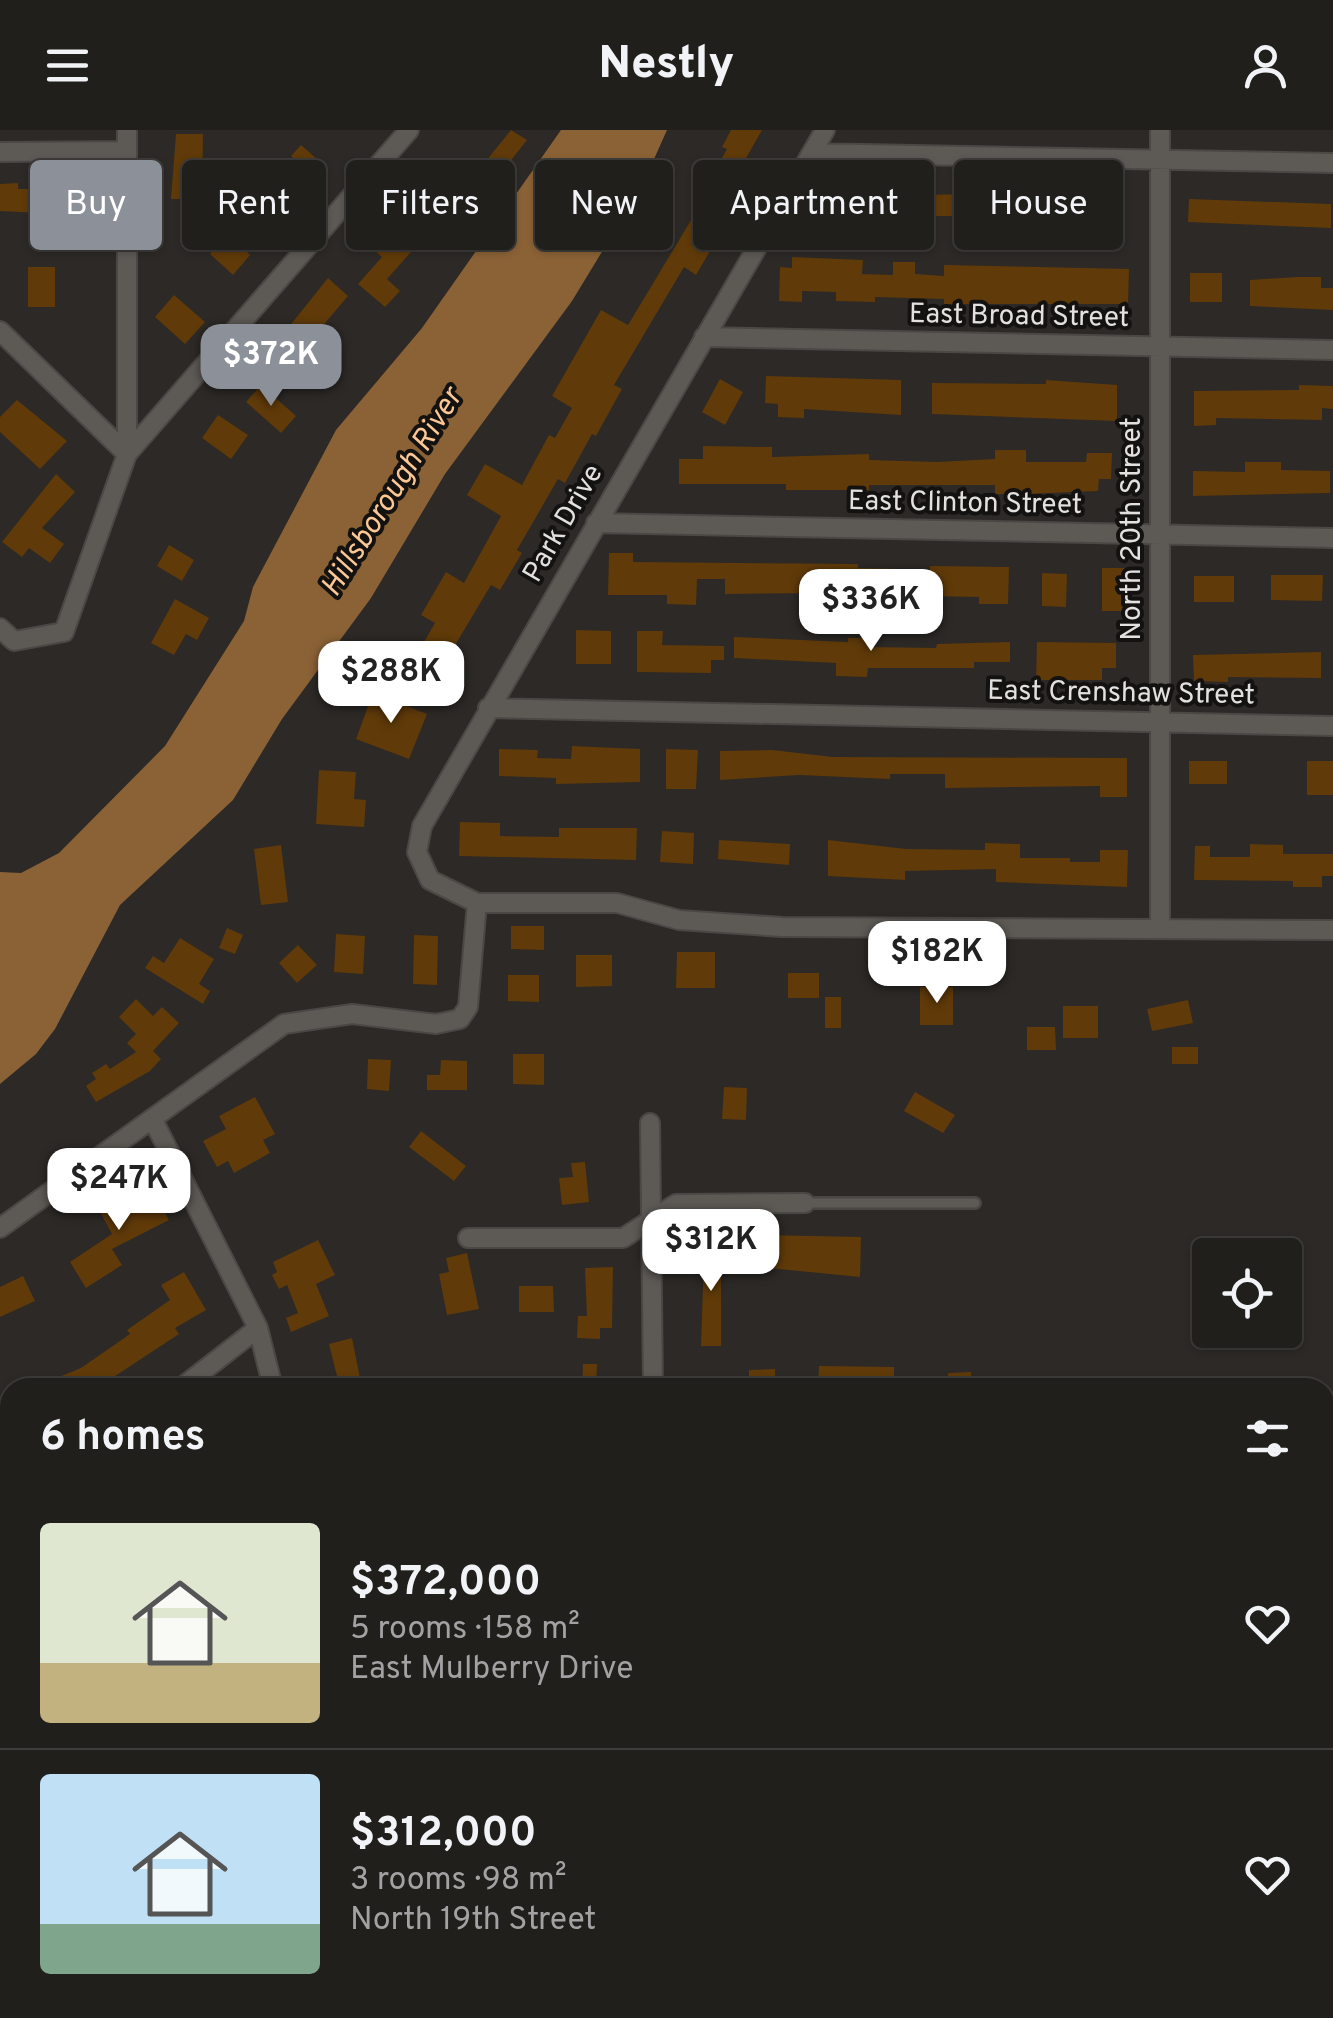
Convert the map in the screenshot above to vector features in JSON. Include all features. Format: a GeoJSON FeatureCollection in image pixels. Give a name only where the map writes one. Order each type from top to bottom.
{"type":"FeatureCollection","features":[{"type":"Feature","properties":{"kind":"street"},"geometry":{"type":"LineString","coordinates":[[0,628],[14,642],[64,632],[127,454],[128,130]]}},
{"type":"Feature","properties":{"kind":"street"},"geometry":{"type":"LineString","coordinates":[[127,454],[409,130]]}},
{"type":"Feature","properties":{"kind":"street","name":"Park Drive"},"geometry":{"type":"LineString","coordinates":[[477,903],[430,880],[417,852],[422,826],[825,130]]}},
{"type":"Feature","properties":{"kind":"street","name":"North 20th Street"},"geometry":{"type":"LineString","coordinates":[[1160,130],[1160,927]]}},
{"type":"Feature","properties":{"kind":"street"},"geometry":{"type":"LineString","coordinates":[[0,152],[127,151]]}},
{"type":"Feature","properties":{"kind":"street"},"geometry":{"type":"LineString","coordinates":[[812,153],[1333,164]]}},
{"type":"Feature","properties":{"kind":"street"},"geometry":{"type":"LineString","coordinates":[[0,332],[127,454]]}},
{"type":"Feature","properties":{"kind":"street","name":"East Broad Street"},"geometry":{"type":"LineString","coordinates":[[704,337],[1333,350]]}},
{"type":"Feature","properties":{"kind":"street","name":"East Clinton Street"},"geometry":{"type":"LineString","coordinates":[[596,523],[1333,538]]}},
{"type":"Feature","properties":{"kind":"street","name":"East Crenshaw Street"},"geometry":{"type":"LineString","coordinates":[[488,708],[1333,726]]}},
{"type":"Feature","properties":{"kind":"street"},"geometry":{"type":"LineString","coordinates":[[0,1228],[153,1120],[206,1076],[284,1024],[352,1014],[436,1024],[460,1019],[468,1007],[477,903],[618,904],[679,920],[782,927],[1333,930]]}},
{"type":"Feature","properties":{"kind":"street"},"geometry":{"type":"LineString","coordinates":[[153,1120],[258,1328],[270,1378]]}},
{"type":"Feature","properties":{"kind":"street"},"geometry":{"type":"LineString","coordinates":[[650,1123],[653,1378]]}},
{"type":"Feature","properties":{"kind":"street"},"geometry":{"type":"LineString","coordinates":[[468,1238],[624,1238],[676,1204],[805,1204]]}},
{"type":"Feature","properties":{"kind":"street"},"geometry":{"type":"LineString","coordinates":[[194,1378],[258,1328]]}},
{"type":"Feature","properties":{"kind":"lane"},"geometry":{"type":"LineString","coordinates":[[805,1204],[976,1203]]}},
{"type":"Feature","properties":{"kind":"water"},"geometry":{"type":"Polygon","coordinates":[[[561,130],[667,130],[654,160],[540,160],[561,130]]]}},
{"type":"Feature","properties":{"kind":"water","name":"Hillsborough River"},"geometry":{"type":"Polygon","coordinates":[[[535,167],[535,250],[603,250],[572,301],[445,474],[371,598],[282,719],[233,800],[120,905],[55,1029],[36,1054],[0,1084],[0,872],[21,873],[59,853],[165,746],[244,621],[253,587],[336,430],[422,328],[477,250],[515,250],[515,196],[535,167]]]}},
{"type":"Feature","properties":{"kind":"building"},"geometry":{"type":"Polygon","coordinates":[[[511,130],[527,140],[511,160],[487,160],[511,130]]]}},
{"type":"Feature","properties":{"kind":"building"},"geometry":{"type":"Polygon","coordinates":[[[731,130],[762,130],[745,160],[721,160],[727,149],[722,147],[731,130]]]}},
{"type":"Feature","properties":{"kind":"building"},"geometry":{"type":"Polygon","coordinates":[[[176,134],[203,134],[203,160],[182,160],[182,199],[171,199],[176,134]]]}},
{"type":"Feature","properties":{"kind":"building"},"geometry":{"type":"Polygon","coordinates":[[[301,145],[318,160],[296,160],[291,156],[301,145]]]}},
{"type":"Feature","properties":{"kind":"building"},"geometry":{"type":"Polygon","coordinates":[[[18,183],[18,189],[30,189],[30,212],[0,211],[0,184],[18,183]]]}},
{"type":"Feature","properties":{"kind":"building"},"geometry":{"type":"Polygon","coordinates":[[[954,194],[954,216],[934,216],[934,195],[954,194]]]}},
{"type":"Feature","properties":{"kind":"building"},"geometry":{"type":"Polygon","coordinates":[[[1189,199],[1331,204],[1331,228],[1188,222],[1189,199]]]}},
{"type":"Feature","properties":{"kind":"building"},"geometry":{"type":"Polygon","coordinates":[[[693,217],[693,250],[711,250],[696,275],[684,267],[614,385],[622,389],[596,436],[592,434],[565,483],[558,479],[517,550],[522,553],[500,590],[491,585],[433,682],[409,668],[435,623],[421,615],[446,572],[464,583],[501,516],[467,495],[485,464],[522,485],[549,435],[555,438],[572,408],[552,396],[601,310],[628,325],[693,217]]]}},
{"type":"Feature","properties":{"kind":"building"},"geometry":{"type":"Polygon","coordinates":[[[213,250],[245,250],[250,255],[233,275],[210,254],[213,250]]]}},
{"type":"Feature","properties":{"kind":"building"},"geometry":{"type":"Polygon","coordinates":[[[374,250],[413,250],[387,279],[400,291],[385,307],[358,284],[382,257],[374,250]]]}},
{"type":"Feature","properties":{"kind":"building"},"geometry":{"type":"Polygon","coordinates":[[[792,257],[863,260],[862,274],[893,275],[893,262],[915,262],[915,274],[944,276],[944,265],[1129,269],[1128,304],[944,304],[944,299],[875,297],[875,302],[836,301],[836,292],[802,291],[802,302],[779,301],[780,267],[792,268],[792,257]]]}},
{"type":"Feature","properties":{"kind":"building"},"geometry":{"type":"Polygon","coordinates":[[[28,267],[55,267],[55,307],[28,307],[28,267]]]}},
{"type":"Feature","properties":{"kind":"building"},"geometry":{"type":"Polygon","coordinates":[[[1190,273],[1222,273],[1222,302],[1190,302],[1190,273]]]}},
{"type":"Feature","properties":{"kind":"building"},"geometry":{"type":"Polygon","coordinates":[[[1321,277],[1321,288],[1333,288],[1333,310],[1250,306],[1250,280],[1321,277]]]}},
{"type":"Feature","properties":{"kind":"building"},"geometry":{"type":"Polygon","coordinates":[[[328,278],[348,296],[286,369],[268,353],[328,278]]]}},
{"type":"Feature","properties":{"kind":"building"},"geometry":{"type":"Polygon","coordinates":[[[174,295],[205,322],[185,344],[155,317],[174,295]]]}},
{"type":"Feature","properties":{"kind":"building"},"geometry":{"type":"Polygon","coordinates":[[[766,376],[901,380],[901,415],[804,409],[804,418],[778,417],[778,404],[765,403],[766,376]]]}},
{"type":"Feature","properties":{"kind":"building"},"geometry":{"type":"Polygon","coordinates":[[[720,379],[743,392],[725,425],[702,412],[720,379]]]}},
{"type":"Feature","properties":{"kind":"building"},"geometry":{"type":"Polygon","coordinates":[[[1046,380],[1117,385],[1117,421],[932,414],[932,383],[1046,384],[1046,380]]]}},
{"type":"Feature","properties":{"kind":"building"},"geometry":{"type":"Polygon","coordinates":[[[261,385],[296,416],[281,433],[246,402],[261,385]]]}},
{"type":"Feature","properties":{"kind":"building"},"geometry":{"type":"Polygon","coordinates":[[[1299,385],[1333,386],[1333,409],[1322,408],[1322,420],[1216,418],[1216,425],[1194,426],[1194,391],[1299,390],[1299,385]]]}},
{"type":"Feature","properties":{"kind":"building"},"geometry":{"type":"Polygon","coordinates":[[[17,400],[67,441],[40,469],[0,432],[0,417],[17,400]]]}},
{"type":"Feature","properties":{"kind":"building"},"geometry":{"type":"Polygon","coordinates":[[[218,415],[248,435],[231,459],[202,438],[218,415]]]}},
{"type":"Feature","properties":{"kind":"building"},"geometry":{"type":"Polygon","coordinates":[[[703,446],[772,447],[772,457],[869,454],[869,460],[937,462],[995,459],[995,450],[1026,450],[1026,462],[1086,462],[1087,453],[1112,453],[1111,479],[1099,479],[1098,491],[1025,494],[995,494],[995,485],[869,485],[869,490],[786,490],[786,484],[679,484],[679,459],[703,459],[703,446]]]}},
{"type":"Feature","properties":{"kind":"building"},"geometry":{"type":"Polygon","coordinates":[[[1245,462],[1281,462],[1281,470],[1330,471],[1330,493],[1193,496],[1193,471],[1245,472],[1245,462]]]}},
{"type":"Feature","properties":{"kind":"building"},"geometry":{"type":"Polygon","coordinates":[[[56,474],[75,492],[42,528],[64,544],[50,563],[29,548],[22,557],[2,542],[56,474]]]}},
{"type":"Feature","properties":{"kind":"building"},"geometry":{"type":"Polygon","coordinates":[[[169,545],[194,560],[182,581],[157,566],[169,545]]]}},
{"type":"Feature","properties":{"kind":"building"},"geometry":{"type":"Polygon","coordinates":[[[609,553],[633,553],[633,562],[858,564],[858,568],[897,569],[897,589],[858,589],[858,598],[822,598],[822,593],[725,594],[725,579],[697,579],[696,605],[667,604],[667,595],[608,595],[609,553]]]}},
{"type":"Feature","properties":{"kind":"building"},"geometry":{"type":"Polygon","coordinates":[[[930,566],[1009,567],[1008,604],[979,604],[979,597],[929,596],[930,566]]]}},
{"type":"Feature","properties":{"kind":"building"},"geometry":{"type":"Polygon","coordinates":[[[1102,568],[1128,568],[1128,611],[1102,611],[1102,568]]]}},
{"type":"Feature","properties":{"kind":"building"},"geometry":{"type":"Polygon","coordinates":[[[1042,573],[1067,574],[1066,607],[1042,606],[1042,573]]]}},
{"type":"Feature","properties":{"kind":"building"},"geometry":{"type":"Polygon","coordinates":[[[1271,575],[1323,575],[1322,601],[1271,600],[1271,575]]]}},
{"type":"Feature","properties":{"kind":"building"},"geometry":{"type":"Polygon","coordinates":[[[1194,576],[1234,576],[1234,602],[1194,602],[1194,576]]]}},
{"type":"Feature","properties":{"kind":"building"},"geometry":{"type":"Polygon","coordinates":[[[175,599],[209,618],[197,640],[186,634],[174,655],[151,643],[175,599]]]}},
{"type":"Feature","properties":{"kind":"building"},"geometry":{"type":"Polygon","coordinates":[[[576,630],[611,631],[611,664],[576,664],[576,630]]]}},
{"type":"Feature","properties":{"kind":"building"},"geometry":{"type":"Polygon","coordinates":[[[637,631],[663,631],[662,645],[724,646],[724,660],[711,660],[711,673],[637,672],[637,631]]]}},
{"type":"Feature","properties":{"kind":"building"},"geometry":{"type":"Polygon","coordinates":[[[734,637],[848,642],[848,638],[868,638],[868,647],[936,648],[937,644],[1010,642],[1010,662],[974,662],[974,668],[868,668],[867,677],[836,676],[836,663],[734,658],[734,637]]]}},
{"type":"Feature","properties":{"kind":"building"},"geometry":{"type":"Polygon","coordinates":[[[1037,642],[1116,643],[1116,668],[1102,668],[1102,680],[1036,680],[1037,642]]]}},
{"type":"Feature","properties":{"kind":"building"},"geometry":{"type":"Polygon","coordinates":[[[1321,652],[1321,678],[1228,677],[1228,682],[1194,681],[1193,655],[1321,652]]]}},
{"type":"Feature","properties":{"kind":"building"},"geometry":{"type":"Polygon","coordinates":[[[373,693],[427,714],[409,759],[356,739],[373,693]]]}},
{"type":"Feature","properties":{"kind":"building"},"geometry":{"type":"Polygon","coordinates":[[[572,746],[640,749],[640,782],[556,784],[556,778],[499,776],[499,749],[538,750],[537,758],[571,759],[572,746]]]}},
{"type":"Feature","properties":{"kind":"building"},"geometry":{"type":"Polygon","coordinates":[[[666,749],[698,750],[696,789],[666,789],[666,749]]]}},
{"type":"Feature","properties":{"kind":"building"},"geometry":{"type":"Polygon","coordinates":[[[772,750],[833,757],[1127,758],[1127,797],[1100,797],[1100,786],[945,788],[945,774],[890,774],[890,779],[799,775],[720,780],[720,751],[772,750]]]}},
{"type":"Feature","properties":{"kind":"building"},"geometry":{"type":"Polygon","coordinates":[[[1189,761],[1227,761],[1227,784],[1189,784],[1189,761]]]}},
{"type":"Feature","properties":{"kind":"building"},"geometry":{"type":"Polygon","coordinates":[[[1307,761],[1333,761],[1333,795],[1307,795],[1307,761]]]}},
{"type":"Feature","properties":{"kind":"building"},"geometry":{"type":"Polygon","coordinates":[[[319,770],[356,772],[354,799],[366,800],[364,827],[316,824],[319,770]]]}},
{"type":"Feature","properties":{"kind":"building"},"geometry":{"type":"Polygon","coordinates":[[[460,822],[500,823],[500,836],[559,837],[559,828],[637,828],[636,860],[459,856],[460,822]]]}},
{"type":"Feature","properties":{"kind":"building"},"geometry":{"type":"Polygon","coordinates":[[[662,831],[694,833],[693,864],[660,862],[662,831]]]}},
{"type":"Feature","properties":{"kind":"building"},"geometry":{"type":"Polygon","coordinates":[[[719,840],[790,844],[789,865],[718,859],[719,840]]]}},
{"type":"Feature","properties":{"kind":"building"},"geometry":{"type":"Polygon","coordinates":[[[828,840],[906,849],[985,850],[985,843],[1020,844],[1020,858],[1070,858],[1070,862],[1100,862],[1100,850],[1128,850],[1127,887],[996,882],[996,869],[905,871],[905,880],[828,876],[828,840]]]}},
{"type":"Feature","properties":{"kind":"building"},"geometry":{"type":"Polygon","coordinates":[[[1250,844],[1283,845],[1283,854],[1333,854],[1333,876],[1322,876],[1322,887],[1293,887],[1293,881],[1194,880],[1195,846],[1210,846],[1210,857],[1250,857],[1250,844]]]}},
{"type":"Feature","properties":{"kind":"building"},"geometry":{"type":"Polygon","coordinates":[[[281,845],[288,902],[261,905],[254,849],[281,845]]]}},
{"type":"Feature","properties":{"kind":"building"},"geometry":{"type":"Polygon","coordinates":[[[511,926],[544,926],[544,950],[511,949],[511,926]]]}},
{"type":"Feature","properties":{"kind":"building"},"geometry":{"type":"Polygon","coordinates":[[[227,928],[243,935],[235,954],[219,948],[227,928]]]}},
{"type":"Feature","properties":{"kind":"building"},"geometry":{"type":"Polygon","coordinates":[[[336,934],[365,936],[363,974],[334,972],[336,934]]]}},
{"type":"Feature","properties":{"kind":"building"},"geometry":{"type":"Polygon","coordinates":[[[414,935],[438,936],[437,985],[413,984],[414,935]]]}},
{"type":"Feature","properties":{"kind":"building"},"geometry":{"type":"Polygon","coordinates":[[[180,938],[214,959],[199,984],[210,991],[203,1004],[145,968],[153,956],[164,963],[180,938]]]}},
{"type":"Feature","properties":{"kind":"building"},"geometry":{"type":"Polygon","coordinates":[[[298,945],[317,965],[297,983],[279,963],[298,945]]]}},
{"type":"Feature","properties":{"kind":"building"},"geometry":{"type":"Polygon","coordinates":[[[677,952],[715,952],[715,988],[676,988],[677,952]]]}},
{"type":"Feature","properties":{"kind":"building"},"geometry":{"type":"Polygon","coordinates":[[[576,955],[612,955],[612,986],[576,987],[576,955]]]}},
{"type":"Feature","properties":{"kind":"building"},"geometry":{"type":"Polygon","coordinates":[[[788,973],[819,973],[819,998],[788,998],[788,973]]]}},
{"type":"Feature","properties":{"kind":"building"},"geometry":{"type":"Polygon","coordinates":[[[508,975],[539,975],[539,1002],[508,1001],[508,975]]]}},
{"type":"Feature","properties":{"kind":"building"},"geometry":{"type":"Polygon","coordinates":[[[920,987],[953,987],[953,1025],[920,1025],[920,987]]]}},
{"type":"Feature","properties":{"kind":"building"},"geometry":{"type":"Polygon","coordinates":[[[825,997],[841,997],[841,1028],[825,1028],[825,997]]]}},
{"type":"Feature","properties":{"kind":"building"},"geometry":{"type":"Polygon","coordinates":[[[136,999],[153,1016],[162,1007],[179,1023],[153,1051],[161,1059],[150,1071],[96,1102],[86,1086],[96,1079],[92,1073],[106,1064],[110,1069],[136,1052],[127,1043],[136,1034],[119,1017],[136,999]]]}},
{"type":"Feature","properties":{"kind":"building"},"geometry":{"type":"Polygon","coordinates":[[[1188,1000],[1193,1023],[1152,1031],[1147,1009],[1188,1000]]]}},
{"type":"Feature","properties":{"kind":"building"},"geometry":{"type":"Polygon","coordinates":[[[1063,1006],[1098,1006],[1098,1038],[1063,1038],[1063,1006]]]}},
{"type":"Feature","properties":{"kind":"building"},"geometry":{"type":"Polygon","coordinates":[[[1027,1027],[1055,1027],[1056,1050],[1027,1050],[1027,1027]]]}},
{"type":"Feature","properties":{"kind":"building"},"geometry":{"type":"Polygon","coordinates":[[[1172,1047],[1198,1047],[1198,1064],[1172,1064],[1172,1047]]]}},
{"type":"Feature","properties":{"kind":"building"},"geometry":{"type":"Polygon","coordinates":[[[513,1054],[544,1054],[544,1085],[513,1084],[513,1054]]]}},
{"type":"Feature","properties":{"kind":"building"},"geometry":{"type":"Polygon","coordinates":[[[368,1059],[391,1060],[389,1091],[367,1089],[368,1059]]]}},
{"type":"Feature","properties":{"kind":"building"},"geometry":{"type":"Polygon","coordinates":[[[441,1060],[467,1061],[467,1090],[427,1090],[427,1075],[440,1075],[441,1060]]]}},
{"type":"Feature","properties":{"kind":"building"},"geometry":{"type":"Polygon","coordinates":[[[724,1087],[747,1088],[746,1120],[722,1119],[724,1087]]]}},
{"type":"Feature","properties":{"kind":"building"},"geometry":{"type":"Polygon","coordinates":[[[915,1092],[955,1115],[943,1133],[904,1111],[915,1092]]]}},
{"type":"Feature","properties":{"kind":"building"},"geometry":{"type":"Polygon","coordinates":[[[255,1097],[275,1134],[263,1140],[270,1153],[234,1173],[228,1161],[217,1167],[203,1141],[226,1129],[219,1116],[255,1097]]]}},
{"type":"Feature","properties":{"kind":"building"},"geometry":{"type":"Polygon","coordinates":[[[421,1131],[466,1166],[454,1181],[409,1147],[421,1131]]]}},
{"type":"Feature","properties":{"kind":"building"},"geometry":{"type":"Polygon","coordinates":[[[585,1162],[589,1202],[562,1205],[559,1178],[573,1177],[571,1163],[585,1162]]]}},
{"type":"Feature","properties":{"kind":"building"},"geometry":{"type":"Polygon","coordinates":[[[151,1188],[169,1220],[112,1249],[122,1265],[86,1288],[70,1262],[112,1234],[98,1208],[122,1192],[126,1199],[151,1188]]]}},
{"type":"Feature","properties":{"kind":"building"},"geometry":{"type":"Polygon","coordinates":[[[757,1235],[861,1237],[860,1277],[769,1268],[769,1257],[756,1257],[757,1235]]]}},
{"type":"Feature","properties":{"kind":"building"},"geometry":{"type":"Polygon","coordinates":[[[318,1240],[335,1275],[316,1284],[329,1316],[291,1332],[286,1318],[298,1313],[287,1285],[279,1289],[272,1275],[277,1272],[273,1262],[318,1240]]]}},
{"type":"Feature","properties":{"kind":"building"},"geometry":{"type":"Polygon","coordinates":[[[698,1242],[721,1242],[721,1346],[701,1346],[704,1255],[698,1255],[698,1242]]]}},
{"type":"Feature","properties":{"kind":"building"},"geometry":{"type":"Polygon","coordinates":[[[467,1253],[479,1309],[447,1315],[439,1274],[449,1272],[446,1258],[467,1253]]]}},
{"type":"Feature","properties":{"kind":"building"},"geometry":{"type":"Polygon","coordinates":[[[613,1267],[612,1328],[600,1328],[600,1339],[577,1338],[578,1316],[587,1316],[585,1268],[613,1267]]]}},
{"type":"Feature","properties":{"kind":"building"},"geometry":{"type":"Polygon","coordinates":[[[184,1272],[206,1310],[175,1328],[179,1334],[112,1378],[56,1378],[81,1368],[170,1300],[161,1285],[184,1272]]]}},
{"type":"Feature","properties":{"kind":"building"},"geometry":{"type":"Polygon","coordinates":[[[23,1276],[35,1301],[0,1317],[0,1287],[23,1276]]]}},
{"type":"Feature","properties":{"kind":"building"},"geometry":{"type":"Polygon","coordinates":[[[519,1286],[553,1286],[554,1312],[519,1312],[519,1286]]]}},
{"type":"Feature","properties":{"kind":"building"},"geometry":{"type":"Polygon","coordinates":[[[352,1338],[360,1378],[338,1378],[329,1344],[352,1338]]]}},
{"type":"Feature","properties":{"kind":"building"},"geometry":{"type":"Polygon","coordinates":[[[583,1364],[597,1364],[596,1378],[582,1378],[583,1364]]]}},
{"type":"Feature","properties":{"kind":"building"},"geometry":{"type":"Polygon","coordinates":[[[819,1366],[894,1367],[894,1378],[818,1378],[819,1366]]]}},
{"type":"Feature","properties":{"kind":"building"},"geometry":{"type":"Polygon","coordinates":[[[775,1369],[775,1378],[749,1378],[749,1370],[775,1369]]]}},
{"type":"Feature","properties":{"kind":"building"},"geometry":{"type":"Polygon","coordinates":[[[971,1372],[971,1378],[948,1378],[948,1373],[971,1372]]]}}]}
